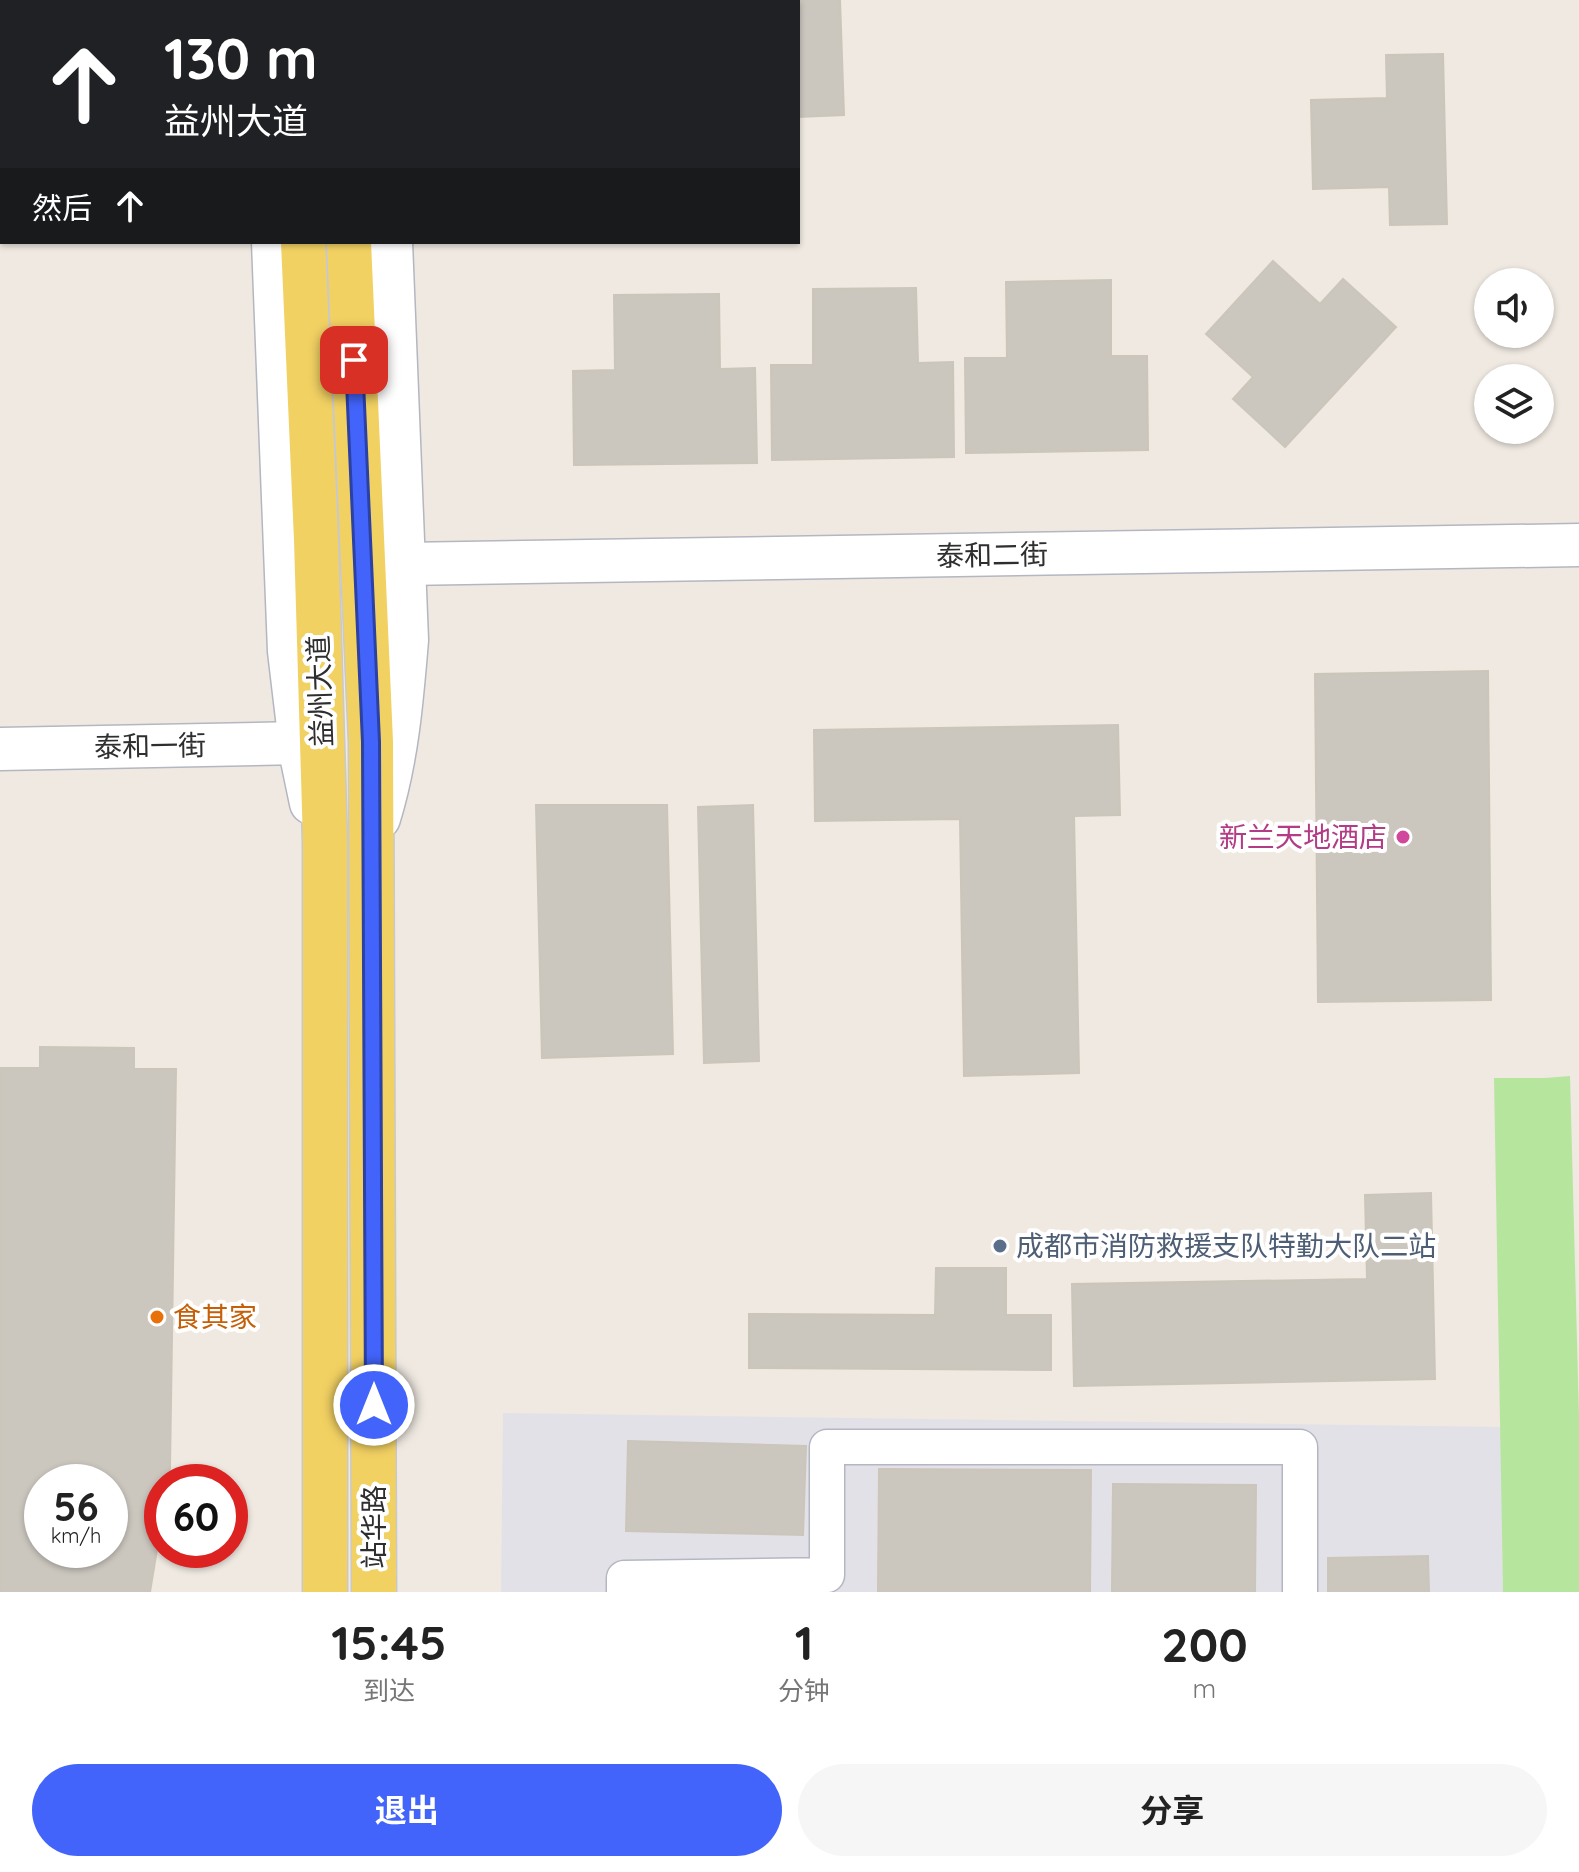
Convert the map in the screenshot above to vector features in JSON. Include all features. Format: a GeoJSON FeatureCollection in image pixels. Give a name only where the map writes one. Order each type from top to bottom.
{"type":"FeatureCollection","features":[{"type":"Feature","properties":{"kind":"main road","name":"益州大道"},"geometry":{"type":"LineString","coordinates":[[303,244],[325,843]]}},
{"type":"Feature","properties":{"kind":"main road","name":"益州大道"},"geometry":{"type":"LineString","coordinates":[[349,244],[371,742]]}},
{"type":"Feature","properties":{"kind":"main road","name":"站华路"},"geometry":{"type":"LineString","coordinates":[[371,742],[374,1592]]}},
{"type":"Feature","properties":{"kind":"main road","name":"站华路"},"geometry":{"type":"LineString","coordinates":[[325,843],[325,1592]]}},
{"type":"Feature","properties":{"kind":"street"},"geometry":{"type":"LineString","coordinates":[[273,244],[289,651],[310,803],[325,843]]}},
{"type":"Feature","properties":{"kind":"street"},"geometry":{"type":"LineString","coordinates":[[371,843],[395,757],[407,640],[391,244]]}},
{"type":"Feature","properties":{"kind":"street","name":"泰和二街"},"geometry":{"type":"LineString","coordinates":[[404,564],[1579,545]]}},
{"type":"Feature","properties":{"kind":"street","name":"泰和一街"},"geometry":{"type":"LineString","coordinates":[[0,749],[300,743]]}},
{"type":"Feature","properties":{"kind":"street"},"geometry":{"type":"LineString","coordinates":[[624,1592],[624,1578],[827,1583],[827,1447],[1300,1447],[1300,1592]]}},
{"type":"Feature","properties":{"kind":"shaded area"},"geometry":{"type":"Polygon","coordinates":[[[503,1413],[1501,1427],[1503,1592],[501,1592],[503,1413]]]}},
{"type":"Feature","properties":{"kind":"green space"},"geometry":{"type":"Polygon","coordinates":[[[1570,1076],[1579,1417],[1579,1592],[1503,1592],[1494,1078],[1570,1076]]]}},
{"type":"Feature","properties":{"kind":"building"},"geometry":{"type":"Polygon","coordinates":[[[800,0],[840,0],[844,115],[800,117],[800,0]]]}},
{"type":"Feature","properties":{"kind":"building"},"geometry":{"type":"Polygon","coordinates":[[[1443,54],[1447,224],[1390,225],[1389,187],[1313,189],[1311,100],[1387,98],[1386,55],[1443,54]]]}},
{"type":"Feature","properties":{"kind":"building"},"geometry":{"type":"Polygon","coordinates":[[[1273,261],[1320,304],[1343,279],[1396,327],[1285,447],[1233,399],[1253,377],[1206,334],[1273,261]]]}},
{"type":"Feature","properties":{"kind":"building"},"geometry":{"type":"Polygon","coordinates":[[[1111,280],[1111,356],[1147,356],[1148,450],[966,453],[965,358],[1007,358],[1006,282],[1111,280]]]}},
{"type":"Feature","properties":{"kind":"building"},"geometry":{"type":"Polygon","coordinates":[[[916,288],[918,363],[953,362],[954,457],[772,460],[771,365],[813,365],[813,289],[916,288]]]}},
{"type":"Feature","properties":{"kind":"building"},"geometry":{"type":"Polygon","coordinates":[[[719,294],[720,369],[755,368],[757,463],[574,465],[573,371],[615,370],[614,295],[719,294]]]}},
{"type":"Feature","properties":{"kind":"building"},"geometry":{"type":"Polygon","coordinates":[[[1488,671],[1491,1000],[1318,1002],[1315,674],[1488,671]]]}},
{"type":"Feature","properties":{"kind":"building"},"geometry":{"type":"Polygon","coordinates":[[[1118,725],[1120,815],[1074,816],[1079,1073],[964,1076],[960,819],[815,821],[814,730],[1118,725]]]}},
{"type":"Feature","properties":{"kind":"building"},"geometry":{"type":"Polygon","coordinates":[[[536,805],[667,805],[673,1054],[542,1058],[536,805]]]}},
{"type":"Feature","properties":{"kind":"building"},"geometry":{"type":"Polygon","coordinates":[[[753,805],[759,1061],[704,1063],[698,807],[753,805]]]}},
{"type":"Feature","properties":{"kind":"building"},"geometry":{"type":"Polygon","coordinates":[[[40,1047],[134,1048],[134,1069],[176,1069],[170,1464],[144,1464],[144,1568],[154,1568],[150,1592],[0,1592],[0,1068],[40,1068],[40,1047]]]}},
{"type":"Feature","properties":{"kind":"building"},"geometry":{"type":"Polygon","coordinates":[[[1431,1193],[1435,1379],[1074,1386],[1072,1284],[1367,1279],[1365,1195],[1431,1193]]]}},
{"type":"Feature","properties":{"kind":"building"},"geometry":{"type":"Polygon","coordinates":[[[936,1268],[1006,1268],[1006,1315],[1051,1315],[1051,1370],[749,1368],[749,1314],[935,1315],[936,1268]]]}},
{"type":"Feature","properties":{"kind":"building"},"geometry":{"type":"Polygon","coordinates":[[[628,1441],[806,1446],[803,1535],[626,1531],[628,1441]]]}},
{"type":"Feature","properties":{"kind":"building"},"geometry":{"type":"Polygon","coordinates":[[[879,1469],[1091,1470],[1090,1592],[878,1592],[879,1469]]]}},
{"type":"Feature","properties":{"kind":"building"},"geometry":{"type":"Polygon","coordinates":[[[1113,1484],[1256,1485],[1255,1592],[1112,1592],[1113,1484]]]}},
{"type":"Feature","properties":{"kind":"building"},"geometry":{"type":"Polygon","coordinates":[[[1428,1556],[1429,1592],[1328,1592],[1328,1558],[1428,1556]]]}},
{"type":"Feature","properties":{"kind":"place","name":"新兰天地酒店"},"geometry":{"type":"Point","coordinates":[1403,837]}},
{"type":"Feature","properties":{"kind":"place","name":"成都市消防救援支队特勤大队二站"},"geometry":{"type":"Point","coordinates":[1000,1246]}},
{"type":"Feature","properties":{"kind":"place","name":"食其家"},"geometry":{"type":"Point","coordinates":[157,1317]}},
{"type":"Feature","properties":{"kind":"route"},"geometry":{"type":"LineString","coordinates":[[354,360],[371,742],[374,1405]]}}]}
